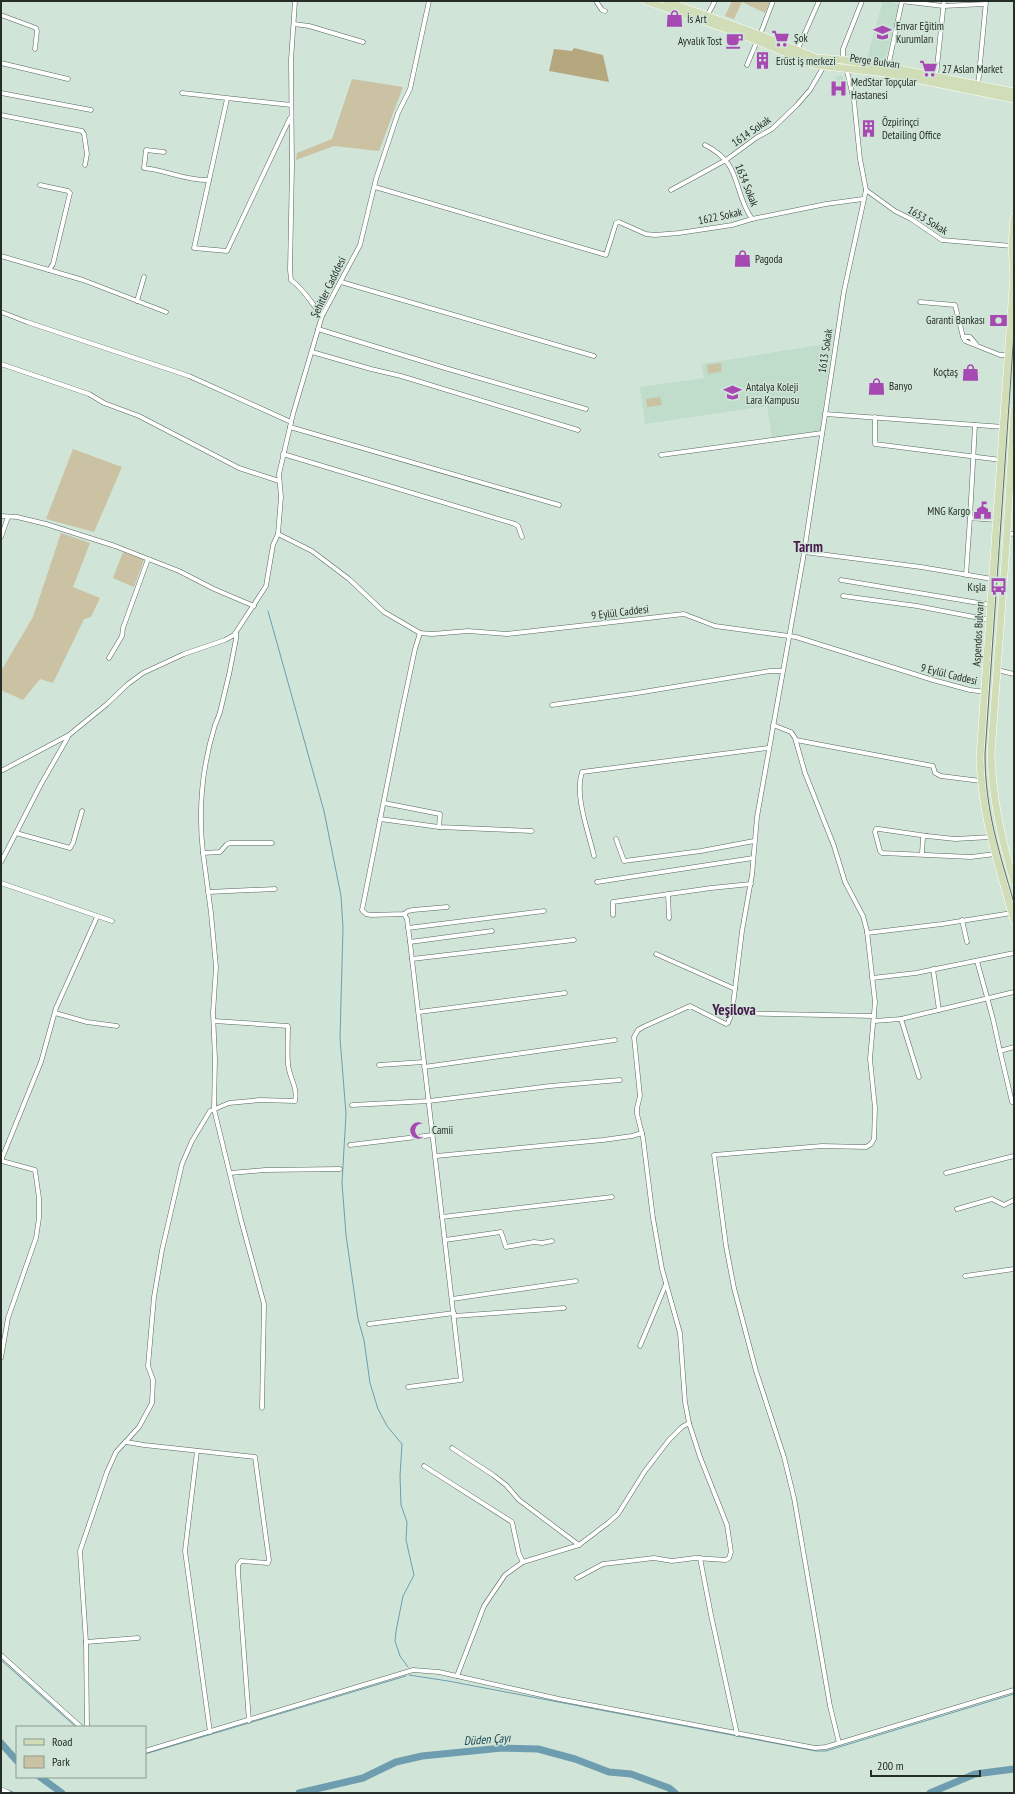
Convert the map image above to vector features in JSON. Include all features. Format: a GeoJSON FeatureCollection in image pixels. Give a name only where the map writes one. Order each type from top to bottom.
{"type":"FeatureCollection","features":[{"type":"Feature","properties":{"kind":"main road","name":"Perge Bulvarı"},"geometry":{"type":"LineString","coordinates":[[646,1],[819,58],[888,67],[1014,92]]}},
{"type":"Feature","properties":{"kind":"main road","name":"Perge Bulvarı"},"geometry":{"type":"LineString","coordinates":[[666,1],[707,16],[808,62],[846,70],[935,82],[1014,99]]}},
{"type":"Feature","properties":{"kind":"main road"},"geometry":{"type":"LineString","coordinates":[[1014,217],[1012,246],[1014,278]]}},
{"type":"Feature","properties":{"kind":"main road","name":"Aspendos Bulvarı"},"geometry":{"type":"LineString","coordinates":[[1013,916],[991,837],[981,781],[980,757],[986,692],[992,579],[1002,460],[1014,274]]}},
{"type":"Feature","properties":{"kind":"main road","name":"Aspendos Bulvarı"},"geometry":{"type":"LineString","coordinates":[[1014,409],[1010,533],[992,734],[991,777],[997,822],[1014,882]]}},
{"type":"Feature","properties":{"kind":"street"},"geometry":{"type":"LineString","coordinates":[[295,1],[291,60],[290,118],[292,166],[289,243],[291,280],[300,285],[308,300],[322,316]]}},
{"type":"Feature","properties":{"kind":"street","name":"Şehitler Cadddesi"},"geometry":{"type":"LineString","coordinates":[[236,633],[266,586],[273,545],[278,534],[280,497],[279,474],[291,424],[322,316],[360,245],[375,187],[398,113],[410,89],[429,1]]}},
{"type":"Feature","properties":{"kind":"street"},"geometry":{"type":"LineString","coordinates":[[596,1],[605,12]]}},
{"type":"Feature","properties":{"kind":"street"},"geometry":{"type":"LineString","coordinates":[[707,16],[715,1]]}},
{"type":"Feature","properties":{"kind":"street"},"geometry":{"type":"LineString","coordinates":[[747,65],[773,1]]}},
{"type":"Feature","properties":{"kind":"street"},"geometry":{"type":"LineString","coordinates":[[797,51],[819,1]]}},
{"type":"Feature","properties":{"kind":"street"},"geometry":{"type":"LineString","coordinates":[[843,60],[843,49],[862,1]]}},
{"type":"Feature","properties":{"kind":"street"},"geometry":{"type":"LineString","coordinates":[[888,67],[902,1],[944,3],[986,2],[978,85]]}},
{"type":"Feature","properties":{"kind":"street"},"geometry":{"type":"LineString","coordinates":[[936,76],[944,3]]}},
{"type":"Feature","properties":{"kind":"street"},"geometry":{"type":"LineString","coordinates":[[1,15],[36,28],[35,49]]}},
{"type":"Feature","properties":{"kind":"street"},"geometry":{"type":"LineString","coordinates":[[294,24],[309,26],[363,42]]}},
{"type":"Feature","properties":{"kind":"street","name":"1613 Sokak"},"geometry":{"type":"LineString","coordinates":[[732,1013],[751,884],[754,841],[768,748],[790,636],[804,552],[844,291],[866,190],[860,164],[854,101],[843,60]]}},
{"type":"Feature","properties":{"kind":"street"},"geometry":{"type":"LineString","coordinates":[[1,63],[68,79]]}},
{"type":"Feature","properties":{"kind":"street","name":"1614 Sokak"},"geometry":{"type":"LineString","coordinates":[[671,190],[726,160],[756,138],[772,129],[810,90],[824,66]]}},
{"type":"Feature","properties":{"kind":"street"},"geometry":{"type":"LineString","coordinates":[[1,93],[91,110]]}},
{"type":"Feature","properties":{"kind":"street"},"geometry":{"type":"LineString","coordinates":[[182,93],[291,105]]}},
{"type":"Feature","properties":{"kind":"street"},"geometry":{"type":"LineString","coordinates":[[227,99],[194,248],[227,251],[290,118]]}},
{"type":"Feature","properties":{"kind":"street"},"geometry":{"type":"LineString","coordinates":[[1,115],[82,132],[84,134],[87,154],[85,165]]}},
{"type":"Feature","properties":{"kind":"street","name":"1634 Sokak"},"geometry":{"type":"LineString","coordinates":[[705,145],[720,154],[730,164],[746,209],[752,219]]}},
{"type":"Feature","properties":{"kind":"street"},"geometry":{"type":"LineString","coordinates":[[164,152],[146,150],[144,168],[156,169],[194,181],[209,180]]}},
{"type":"Feature","properties":{"kind":"street"},"geometry":{"type":"LineString","coordinates":[[40,185],[61,190],[70,194],[53,264],[49,270]]}},
{"type":"Feature","properties":{"kind":"street","name":"1622 Sokak"},"geometry":{"type":"LineString","coordinates":[[375,187],[606,255],[616,223],[619,222],[638,232],[655,235],[714,228],[826,204],[864,199]]}},
{"type":"Feature","properties":{"kind":"street","name":"1653 Sokak"},"geometry":{"type":"LineString","coordinates":[[866,190],[895,211],[942,240],[1012,246]]}},
{"type":"Feature","properties":{"kind":"street"},"geometry":{"type":"LineString","coordinates":[[1,256],[83,280],[166,312]]}},
{"type":"Feature","properties":{"kind":"street"},"geometry":{"type":"LineString","coordinates":[[137,301],[144,277]]}},
{"type":"Feature","properties":{"kind":"street"},"geometry":{"type":"LineString","coordinates":[[340,282],[594,356]]}},
{"type":"Feature","properties":{"kind":"street"},"geometry":{"type":"LineString","coordinates":[[920,302],[955,305],[963,337],[970,337],[976,344],[1000,354],[1009,355]]}},
{"type":"Feature","properties":{"kind":"street"},"geometry":{"type":"LineString","coordinates":[[1,312],[189,376],[291,424],[559,505]]}},
{"type":"Feature","properties":{"kind":"street"},"geometry":{"type":"LineString","coordinates":[[318,329],[586,409]]}},
{"type":"Feature","properties":{"kind":"street"},"geometry":{"type":"LineString","coordinates":[[312,352],[401,376],[578,430]]}},
{"type":"Feature","properties":{"kind":"street"},"geometry":{"type":"LineString","coordinates":[[1,364],[90,394],[104,403],[139,416],[239,468],[279,481]]}},
{"type":"Feature","properties":{"kind":"street"},"geometry":{"type":"LineString","coordinates":[[825,414],[1004,427]]}},
{"type":"Feature","properties":{"kind":"street"},"geometry":{"type":"LineString","coordinates":[[875,417],[875,444],[1002,460]]}},
{"type":"Feature","properties":{"kind":"street"},"geometry":{"type":"LineString","coordinates":[[966,575],[975,424]]}},
{"type":"Feature","properties":{"kind":"street"},"geometry":{"type":"LineString","coordinates":[[661,455],[822,433]]}},
{"type":"Feature","properties":{"kind":"street"},"geometry":{"type":"LineString","coordinates":[[283,454],[515,524],[518,526],[522,537]]}},
{"type":"Feature","properties":{"kind":"street"},"geometry":{"type":"LineString","coordinates":[[1,516],[17,517],[46,524],[115,546],[179,571],[214,589],[254,606]]}},
{"type":"Feature","properties":{"kind":"street"},"geometry":{"type":"LineString","coordinates":[[1,537],[8,517]]}},
{"type":"Feature","properties":{"kind":"street"},"geometry":{"type":"LineString","coordinates":[[970,518],[996,520]]}},
{"type":"Feature","properties":{"kind":"street","name":"9 Eylül Caddesi"},"geometry":{"type":"LineString","coordinates":[[278,534],[312,551],[349,579],[384,612],[420,633],[438,634],[468,631],[507,634],[684,614],[715,626],[790,636],[933,680],[970,690],[986,692]]}},
{"type":"Feature","properties":{"kind":"street"},"geometry":{"type":"LineString","coordinates":[[804,552],[992,579]]}},
{"type":"Feature","properties":{"kind":"street"},"geometry":{"type":"LineString","coordinates":[[109,658],[122,636],[123,628],[148,559]]}},
{"type":"Feature","properties":{"kind":"street"},"geometry":{"type":"LineString","coordinates":[[841,580],[991,605]]}},
{"type":"Feature","properties":{"kind":"street"},"geometry":{"type":"LineString","coordinates":[[843,596],[917,606],[991,620]]}},
{"type":"Feature","properties":{"kind":"street"},"geometry":{"type":"LineString","coordinates":[[1,771],[69,735],[107,704],[128,684],[144,673],[184,654],[225,640],[236,633]]}},
{"type":"Feature","properties":{"kind":"street"},"geometry":{"type":"LineString","coordinates":[[236,633],[226,690],[215,726],[202,779],[200,831],[216,967],[214,1021],[214,1109],[264,1304],[262,1408]]}},
{"type":"Feature","properties":{"kind":"street"},"geometry":{"type":"LineString","coordinates":[[420,633],[415,649],[401,715],[362,910],[366,914],[371,915],[404,914],[413,910],[447,907]]}},
{"type":"Feature","properties":{"kind":"street"},"geometry":{"type":"LineString","coordinates":[[997,670],[1014,674]]}},
{"type":"Feature","properties":{"kind":"street"},"geometry":{"type":"LineString","coordinates":[[552,705],[770,671],[782,671]]}},
{"type":"Feature","properties":{"kind":"street"},"geometry":{"type":"LineString","coordinates":[[773,725],[791,732],[796,740],[805,772],[834,846],[845,882],[862,916],[867,933],[872,978],[874,1018],[870,1059],[875,1108],[874,1139],[871,1144],[866,1147],[822,1146],[714,1155],[726,1246],[733,1281],[756,1371],[784,1457],[792,1491],[823,1671],[839,1743]]}},
{"type":"Feature","properties":{"kind":"street"},"geometry":{"type":"LineString","coordinates":[[1,862],[40,786],[69,735]]}},
{"type":"Feature","properties":{"kind":"street"},"geometry":{"type":"LineString","coordinates":[[796,740],[933,766],[935,773],[941,776],[981,781]]}},
{"type":"Feature","properties":{"kind":"street"},"geometry":{"type":"LineString","coordinates":[[594,856],[583,817],[580,784],[582,772],[706,758],[768,748]]}},
{"type":"Feature","properties":{"kind":"street"},"geometry":{"type":"LineString","coordinates":[[384,803],[440,814],[439,827]]}},
{"type":"Feature","properties":{"kind":"street"},"geometry":{"type":"LineString","coordinates":[[16,833],[70,848],[73,843],[82,811]]}},
{"type":"Feature","properties":{"kind":"street"},"geometry":{"type":"LineString","coordinates":[[380,819],[439,827],[532,831]]}},
{"type":"Feature","properties":{"kind":"street"},"geometry":{"type":"LineString","coordinates":[[991,837],[955,839],[879,829],[875,832],[882,854],[922,854],[971,857],[995,854]]}},
{"type":"Feature","properties":{"kind":"street"},"geometry":{"type":"LineString","coordinates":[[922,854],[922,841],[924,837],[927,836]]}},
{"type":"Feature","properties":{"kind":"street"},"geometry":{"type":"LineString","coordinates":[[616,839],[624,861],[701,851],[754,841]]}},
{"type":"Feature","properties":{"kind":"street"},"geometry":{"type":"LineString","coordinates":[[203,853],[220,852],[226,844],[230,843],[272,843]]}},
{"type":"Feature","properties":{"kind":"street"},"geometry":{"type":"LineString","coordinates":[[597,882],[753,858]]}},
{"type":"Feature","properties":{"kind":"street"},"geometry":{"type":"LineString","coordinates":[[1,883],[112,921]]}},
{"type":"Feature","properties":{"kind":"street"},"geometry":{"type":"LineString","coordinates":[[613,916],[613,902],[751,884]]}},
{"type":"Feature","properties":{"kind":"street"},"geometry":{"type":"LineString","coordinates":[[208,892],[275,889]]}},
{"type":"Feature","properties":{"kind":"street"},"geometry":{"type":"LineString","coordinates":[[668,894],[669,918]]}},
{"type":"Feature","properties":{"kind":"street"},"geometry":{"type":"LineString","coordinates":[[408,928],[544,911]]}},
{"type":"Feature","properties":{"kind":"street"},"geometry":{"type":"LineString","coordinates":[[404,914],[408,928],[419,1012],[424,1067],[436,1156],[461,1380],[408,1387]]}},
{"type":"Feature","properties":{"kind":"street"},"geometry":{"type":"LineString","coordinates":[[867,933],[962,920],[1013,916]]}},
{"type":"Feature","properties":{"kind":"street"},"geometry":{"type":"LineString","coordinates":[[1,1358],[8,1318],[36,1238],[39,1218],[39,1198],[35,1170],[2,1161],[2,1158],[41,1062],[55,1013],[97,917]]}},
{"type":"Feature","properties":{"kind":"street"},"geometry":{"type":"LineString","coordinates":[[962,920],[967,942]]}},
{"type":"Feature","properties":{"kind":"street"},"geometry":{"type":"LineString","coordinates":[[410,942],[492,931]]}},
{"type":"Feature","properties":{"kind":"street"},"geometry":{"type":"LineString","coordinates":[[412,959],[574,940]]}},
{"type":"Feature","properties":{"kind":"street"},"geometry":{"type":"LineString","coordinates":[[872,978],[933,969],[1014,953]]}},
{"type":"Feature","properties":{"kind":"street"},"geometry":{"type":"LineString","coordinates":[[656,954],[735,989]]}},
{"type":"Feature","properties":{"kind":"street"},"geometry":{"type":"LineString","coordinates":[[977,960],[988,999],[1012,1102],[1014,1102]]}},
{"type":"Feature","properties":{"kind":"street"},"geometry":{"type":"LineString","coordinates":[[933,969],[939,1010]]}},
{"type":"Feature","properties":{"kind":"street"},"geometry":{"type":"LineString","coordinates":[[577,1578],[604,1564],[654,1558],[672,1561],[700,1558],[726,1560],[729,1558],[731,1552],[729,1532],[724,1516],[706,1474],[689,1423],[685,1402],[680,1333],[666,1284],[653,1218],[642,1132],[637,1108],[640,1096],[636,1075],[635,1034],[643,1027],[690,1006],[726,1024],[728,1023],[732,1013],[901,1019],[1014,992]]}},
{"type":"Feature","properties":{"kind":"street"},"geometry":{"type":"LineString","coordinates":[[419,1012],[565,993]]}},
{"type":"Feature","properties":{"kind":"street"},"geometry":{"type":"LineString","coordinates":[[55,1013],[87,1022],[117,1026]]}},
{"type":"Feature","properties":{"kind":"street"},"geometry":{"type":"LineString","coordinates":[[901,1019],[919,1077]]}},
{"type":"Feature","properties":{"kind":"street"},"geometry":{"type":"LineString","coordinates":[[87,1726],[86,1642],[80,1551],[107,1472],[116,1452],[139,1427],[152,1403],[153,1380],[148,1366],[154,1296],[162,1250],[182,1164],[202,1122],[210,1111],[229,1103],[260,1100],[295,1100],[296,1090],[288,1065],[288,1026],[214,1021]]}},
{"type":"Feature","properties":{"kind":"street"},"geometry":{"type":"LineString","coordinates":[[424,1067],[615,1040]]}},
{"type":"Feature","properties":{"kind":"street"},"geometry":{"type":"LineString","coordinates":[[1000,1051],[1014,1047]]}},
{"type":"Feature","properties":{"kind":"street"},"geometry":{"type":"LineString","coordinates":[[379,1065],[424,1062]]}},
{"type":"Feature","properties":{"kind":"street"},"geometry":{"type":"LineString","coordinates":[[352,1105],[429,1101],[550,1086],[620,1080]]}},
{"type":"Feature","properties":{"kind":"street"},"geometry":{"type":"LineString","coordinates":[[436,1156],[500,1148],[603,1140],[632,1136],[642,1132]]}},
{"type":"Feature","properties":{"kind":"street"},"geometry":{"type":"LineString","coordinates":[[350,1145],[433,1135]]}},
{"type":"Feature","properties":{"kind":"street"},"geometry":{"type":"LineString","coordinates":[[946,1173],[1014,1156]]}},
{"type":"Feature","properties":{"kind":"street"},"geometry":{"type":"LineString","coordinates":[[230,1173],[265,1170],[340,1169]]}},
{"type":"Feature","properties":{"kind":"street"},"geometry":{"type":"LineString","coordinates":[[442,1217],[612,1197]]}},
{"type":"Feature","properties":{"kind":"street"},"geometry":{"type":"LineString","coordinates":[[957,1209],[992,1199],[1004,1205],[1014,1200]]}},
{"type":"Feature","properties":{"kind":"street"},"geometry":{"type":"LineString","coordinates":[[445,1240],[501,1232],[506,1247],[534,1242],[542,1243],[552,1241]]}},
{"type":"Feature","properties":{"kind":"street"},"geometry":{"type":"LineString","coordinates":[[965,1276],[1014,1269]]}},
{"type":"Feature","properties":{"kind":"street"},"geometry":{"type":"LineString","coordinates":[[452,1299],[576,1281]]}},
{"type":"Feature","properties":{"kind":"street"},"geometry":{"type":"LineString","coordinates":[[640,1346],[666,1284]]}},
{"type":"Feature","properties":{"kind":"street"},"geometry":{"type":"LineString","coordinates":[[369,1324],[454,1314],[564,1308]]}},
{"type":"Feature","properties":{"kind":"street"},"geometry":{"type":"LineString","coordinates":[[457,1676],[487,1600],[505,1575],[523,1562],[579,1545],[618,1514],[636,1484],[660,1451],[682,1426],[689,1423]]}},
{"type":"Feature","properties":{"kind":"street"},"geometry":{"type":"LineString","coordinates":[[126,1442],[255,1457],[269,1560],[268,1563],[241,1561],[238,1565],[249,1720]]}},
{"type":"Feature","properties":{"kind":"street"},"geometry":{"type":"LineString","coordinates":[[452,1448],[493,1475],[506,1485],[519,1500],[579,1545]]}},
{"type":"Feature","properties":{"kind":"street"},"geometry":{"type":"LineString","coordinates":[[197,1451],[185,1551],[210,1732]]}},
{"type":"Feature","properties":{"kind":"street"},"geometry":{"type":"LineString","coordinates":[[424,1466],[512,1522],[519,1554],[523,1562]]}},
{"type":"Feature","properties":{"kind":"street"},"geometry":{"type":"LineString","coordinates":[[700,1558],[737,1734]]}},
{"type":"Feature","properties":{"kind":"street"},"geometry":{"type":"LineString","coordinates":[[86,1642],[138,1638]]}},
{"type":"Feature","properties":{"kind":"street"},"geometry":{"type":"LineString","coordinates":[[1,1655],[80,1726]]}},
{"type":"Feature","properties":{"kind":"street"},"geometry":{"type":"LineString","coordinates":[[146,1751],[406,1672],[423,1670],[457,1676],[559,1699],[815,1748],[826,1747],[1014,1690]]}},
{"type":"Feature","properties":{"kind":"street"},"geometry":{"type":"LineString","coordinates":[[1,1790],[8,1793]]}},
{"type":"Feature","properties":{"kind":"shaded area","name":"Envar Eğitim Kurumları"},"geometry":{"type":"Polygon","coordinates":[[[883,1],[889,1],[899,5],[885,61],[867,59],[883,1]]]}},
{"type":"Feature","properties":{"kind":"shaded area"},"geometry":{"type":"Polygon","coordinates":[[[574,48],[603,55],[609,82],[549,71],[554,49],[572,51],[574,48]]]}},
{"type":"Feature","properties":{"kind":"shaded area","name":"MedStar Topçular Hastanesi"},"geometry":{"type":"Polygon","coordinates":[[[842,75],[846,93],[833,95],[830,83],[836,81],[835,77],[842,75]]]}},
{"type":"Feature","properties":{"kind":"shaded area","name":"Antalya Koleji Lara Kampusu"},"geometry":{"type":"Polygon","coordinates":[[[832,343],[820,431],[772,439],[767,406],[645,424],[640,387],[704,378],[702,364],[832,343]]]}},
{"type":"Feature","properties":{"kind":"green space"},"geometry":{"type":"Polygon","coordinates":[[[732,1],[770,1],[765,13],[742,2],[734,19],[725,16],[732,1]]]}},
{"type":"Feature","properties":{"kind":"green space"},"geometry":{"type":"Polygon","coordinates":[[[352,79],[403,87],[379,151],[334,146],[296,160],[297,153],[332,139],[352,79]]]}},
{"type":"Feature","properties":{"kind":"green space"},"geometry":{"type":"Polygon","coordinates":[[[721,363],[722,371],[708,374],[707,365],[721,363]]]}},
{"type":"Feature","properties":{"kind":"green space"},"geometry":{"type":"Polygon","coordinates":[[[660,397],[662,405],[647,407],[646,399],[660,397]]]}},
{"type":"Feature","properties":{"kind":"green space"},"geometry":{"type":"Polygon","coordinates":[[[73,449],[122,467],[94,532],[46,519],[73,449]]]}},
{"type":"Feature","properties":{"kind":"green space"},"geometry":{"type":"Polygon","coordinates":[[[61,533],[90,543],[73,587],[100,598],[91,617],[84,619],[53,683],[40,679],[23,700],[1,690],[1,671],[33,617],[61,533]]]}},
{"type":"Feature","properties":{"kind":"green space"},"geometry":{"type":"Polygon","coordinates":[[[123,552],[144,560],[134,587],[113,578],[123,552]]]}},
{"type":"Feature","properties":{"kind":"waterway"},"geometry":{"type":"LineString","coordinates":[[268,611],[324,811],[341,896],[343,928],[340,1038],[346,1114],[342,1183],[346,1235],[358,1319],[364,1340],[370,1383],[378,1409],[387,1426],[402,1444],[400,1476],[401,1505],[407,1522],[406,1540],[414,1575],[403,1596],[395,1641],[400,1656],[408,1667]]}},
{"type":"Feature","properties":{"kind":"waterway"},"geometry":{"type":"LineString","coordinates":[[1,1660],[75,1726]]}},
{"type":"Feature","properties":{"kind":"waterway"},"geometry":{"type":"LineString","coordinates":[[409,1675],[448,1681],[816,1751],[826,1751],[1014,1694]]}},
{"type":"Feature","properties":{"kind":"waterway"},"geometry":{"type":"LineString","coordinates":[[146,1754],[406,1676]]}},
{"type":"Feature","properties":{"kind":"waterway","name":"Düden Çayı"},"geometry":{"type":"LineString","coordinates":[[1,1743],[16,1760]]}},
{"type":"Feature","properties":{"kind":"waterway","name":"Düden Çayı"},"geometry":{"type":"LineString","coordinates":[[299,1793],[363,1778],[396,1762],[422,1756],[502,1748],[538,1749],[575,1759],[609,1772],[631,1774],[669,1788],[675,1793]]}},
{"type":"Feature","properties":{"kind":"waterway","name":"Düden Çayı"},"geometry":{"type":"LineString","coordinates":[[930,1793],[975,1774],[1014,1769]]}},
{"type":"Feature","properties":{"kind":"waterway","name":"Düden Çayı"},"geometry":{"type":"LineString","coordinates":[[41,1778],[62,1793]]}},
{"type":"Feature","properties":{"kind":"waterway"},"geometry":{"type":"LineString","coordinates":[[8,1790],[15,1793]]}},
{"type":"Feature","properties":{"kind":"tram line"},"geometry":{"type":"LineString","coordinates":[[1014,332],[985,754],[987,794],[990,812],[998,848],[1014,903]]}},
{"type":"Feature","properties":{"kind":"place","name":"İs Art"},"geometry":{"type":"Point","coordinates":[674,19]}},
{"type":"Feature","properties":{"kind":"place","name":"Envar Eğitim Kurumları"},"geometry":{"type":"Point","coordinates":[883,32]}},
{"type":"Feature","properties":{"kind":"place","name":"Şok"},"geometry":{"type":"Point","coordinates":[781,38]}},
{"type":"Feature","properties":{"kind":"place","name":"Ayvalık Tost"},"geometry":{"type":"Point","coordinates":[735,41]}},
{"type":"Feature","properties":{"kind":"place","name":"Erüst iş merkezi"},"geometry":{"type":"Point","coordinates":[763,61]}},
{"type":"Feature","properties":{"kind":"place","name":"27 Aslan Market"},"geometry":{"type":"Point","coordinates":[929,69]}},
{"type":"Feature","properties":{"kind":"place","name":"MedStar Topçular Hastanesi"},"geometry":{"type":"Point","coordinates":[838,88]}},
{"type":"Feature","properties":{"kind":"place","name":"Özpirinçci Detailing Office"},"geometry":{"type":"Point","coordinates":[869,128]}},
{"type":"Feature","properties":{"kind":"place","name":"Pagoda"},"geometry":{"type":"Point","coordinates":[742,259]}},
{"type":"Feature","properties":{"kind":"place","name":"Garanti Bankası"},"geometry":{"type":"Point","coordinates":[998,320]}},
{"type":"Feature","properties":{"kind":"place","name":"Koçtaş"},"geometry":{"type":"Point","coordinates":[971,372]}},
{"type":"Feature","properties":{"kind":"place","name":"Banyo"},"geometry":{"type":"Point","coordinates":[876,386]}},
{"type":"Feature","properties":{"kind":"place","name":"Antalya Koleji Lara Kampusu"},"geometry":{"type":"Point","coordinates":[733,393]}},
{"type":"Feature","properties":{"kind":"place","name":"MNG Kargo"},"geometry":{"type":"Point","coordinates":[983,511]}},
{"type":"Feature","properties":{"kind":"place","name":"Kışla"},"geometry":{"type":"Point","coordinates":[999,587]}},
{"type":"Feature","properties":{"kind":"place","name":"Camii"},"geometry":{"type":"Point","coordinates":[419,1130]}},
{"type":"Feature","properties":{"kind":"district","name":"Tarım"},"geometry":{"type":"Point","coordinates":[808,546]}},
{"type":"Feature","properties":{"kind":"district","name":"Yeşilova"},"geometry":{"type":"Point","coordinates":[734,1009]}}]}
